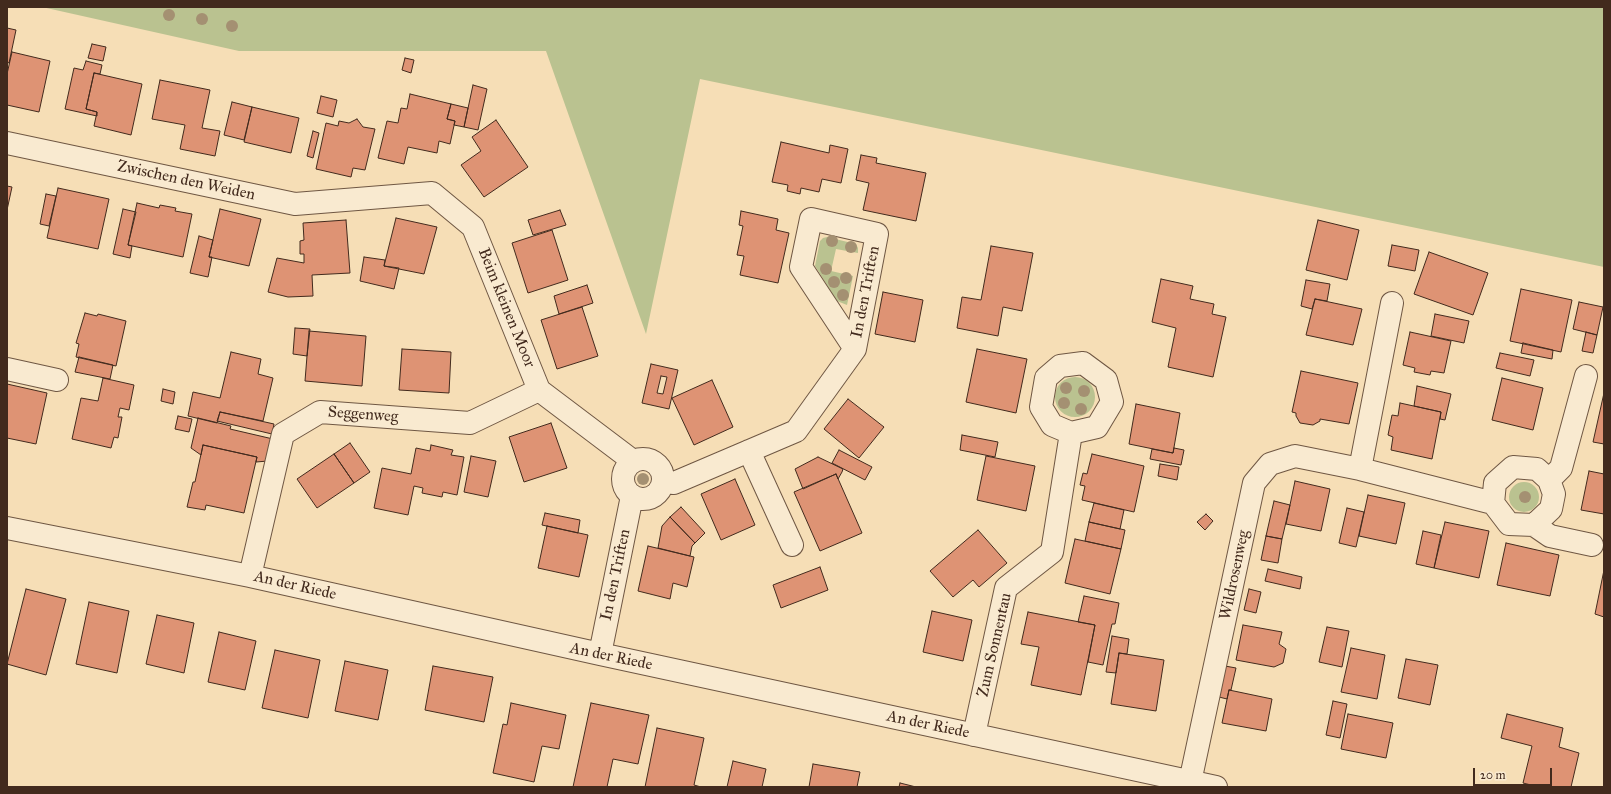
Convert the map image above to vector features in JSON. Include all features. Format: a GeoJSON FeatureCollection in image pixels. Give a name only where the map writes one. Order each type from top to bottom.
{"type":"FeatureCollection","features":[{"type":"Feature","properties":{"kind":"street","name":"Zwischen den Weiden"},"geometry":{"type":"LineString","coordinates":[[7,143],[295,204],[367,199]]}},
{"type":"Feature","properties":{"kind":"street","name":"Beim kleinen Moor"},"geometry":{"type":"LineString","coordinates":[[367,199],[432,193],[472,226],[539,390]]}},
{"type":"Feature","properties":{"kind":"street","name":"In den Triften"},"geometry":{"type":"LineString","coordinates":[[664,482],[674,483],[796,431],[855,349],[876,234],[811,219],[801,267],[855,349]]}},
{"type":"Feature","properties":{"kind":"street"},"geometry":{"type":"LineString","coordinates":[[1360,469],[1392,303]]}},
{"type":"Feature","properties":{"kind":"street"},"geometry":{"type":"LineString","coordinates":[[7,369],[57,380]]}},
{"type":"Feature","properties":{"kind":"street"},"geometry":{"type":"LineString","coordinates":[[1549,480],[1561,468],[1586,376]]}},
{"type":"Feature","properties":{"kind":"street"},"geometry":{"type":"LineString","coordinates":[[539,390],[633,461]]}},
{"type":"Feature","properties":{"kind":"street","name":"Seggenweg"},"geometry":{"type":"LineString","coordinates":[[250,576],[283,434],[320,412],[470,424],[539,390]]}},
{"type":"Feature","properties":{"kind":"street","name":"Zum Sonnentau"},"geometry":{"type":"LineString","coordinates":[[974,735],[1006,588],[1052,552],[1072,434]]}},
{"type":"Feature","properties":{"kind":"street"},"geometry":{"type":"LineString","coordinates":[[749,451],[792,544]]}},
{"type":"Feature","properties":{"kind":"street","name":"Wildrosenweg"},"geometry":{"type":"LineString","coordinates":[[1190,782],[1254,483],[1270,464],[1295,456],[1360,469],[1493,503]]}},
{"type":"Feature","properties":{"kind":"street"},"geometry":{"type":"LineString","coordinates":[[644,458],[655,462],[662,471],[664,482],[660,491],[652,498],[642,499],[632,496],[625,488],[623,478],[626,468],[633,461],[644,458]]}},
{"type":"Feature","properties":{"kind":"street"},"geometry":{"type":"LineString","coordinates":[[1534,525],[1551,509],[1554,494],[1549,480],[1538,469],[1513,467],[1495,483],[1493,503],[1509,524],[1534,525],[1550,536],[1592,545]]}},
{"type":"Feature","properties":{"kind":"street","name":"In den Triften"},"geometry":{"type":"LineString","coordinates":[[600,654],[632,496]]}},
{"type":"Feature","properties":{"kind":"street","name":"An der Riede"},"geometry":{"type":"LineString","coordinates":[[7,528],[250,576],[600,654],[1216,787]]}},
{"type":"Feature","properties":{"kind":"green space"},"geometry":{"type":"Polygon","coordinates":[[[42,7],[1604,7],[1604,267],[700,79],[646,334],[546,51],[239,51],[42,7]]]}},
{"type":"Feature","properties":{"kind":"green space"},"geometry":{"type":"Polygon","coordinates":[[[827,237],[856,244],[858,248],[858,253],[836,249],[831,271],[853,276],[847,305],[837,301],[815,266],[820,241],[827,237]]]}},
{"type":"Feature","properties":{"kind":"green space"},"geometry":{"type":"Polygon","coordinates":[[[1075,377],[1089,383],[1095,397],[1089,411],[1075,417],[1061,411],[1055,397],[1061,383],[1075,377]]]}},
{"type":"Feature","properties":{"kind":"green space"},"geometry":{"type":"Polygon","coordinates":[[[1524,482],[1535,486],[1539,497],[1535,508],[1524,512],[1513,508],[1509,497],[1513,486],[1524,482]]]}},
{"type":"Feature","properties":{"kind":"building"},"geometry":{"type":"Polygon","coordinates":[[[7,28],[16,30],[9,63],[7,62],[7,28]]]}},
{"type":"Feature","properties":{"kind":"building"},"geometry":{"type":"Polygon","coordinates":[[[92,44],[106,47],[103,61],[88,58],[92,44]]]}},
{"type":"Feature","properties":{"kind":"building"},"geometry":{"type":"Polygon","coordinates":[[[12,52],[50,61],[39,112],[7,105],[7,74],[12,52]]]}},
{"type":"Feature","properties":{"kind":"building"},"geometry":{"type":"Polygon","coordinates":[[[405,58],[414,60],[411,73],[402,70],[405,58]]]}},
{"type":"Feature","properties":{"kind":"building"},"geometry":{"type":"Polygon","coordinates":[[[86,61],[102,65],[100,74],[94,73],[86,109],[97,112],[97,116],[65,109],[74,68],[83,70],[86,61]]]}},
{"type":"Feature","properties":{"kind":"building"},"geometry":{"type":"Polygon","coordinates":[[[94,73],[142,84],[131,135],[94,126],[97,112],[86,109],[94,73]]]}},
{"type":"Feature","properties":{"kind":"building"},"geometry":{"type":"Polygon","coordinates":[[[160,80],[210,90],[202,128],[220,131],[215,156],[180,149],[185,125],[152,119],[160,80]]]}},
{"type":"Feature","properties":{"kind":"building"},"geometry":{"type":"Polygon","coordinates":[[[473,85],[487,89],[478,130],[464,127],[473,85]]]}},
{"type":"Feature","properties":{"kind":"building"},"geometry":{"type":"Polygon","coordinates":[[[410,94],[451,104],[447,119],[455,121],[450,144],[439,141],[437,153],[408,147],[404,164],[378,158],[387,121],[398,123],[401,108],[407,109],[410,94]]]}},
{"type":"Feature","properties":{"kind":"building"},"geometry":{"type":"Polygon","coordinates":[[[321,96],[337,100],[333,117],[317,113],[321,96]]]}},
{"type":"Feature","properties":{"kind":"building"},"geometry":{"type":"Polygon","coordinates":[[[232,102],[252,107],[244,140],[224,135],[232,102]]]}},
{"type":"Feature","properties":{"kind":"building"},"geometry":{"type":"Polygon","coordinates":[[[451,104],[468,108],[464,127],[454,125],[455,121],[447,119],[451,104]]]}},
{"type":"Feature","properties":{"kind":"building"},"geometry":{"type":"Polygon","coordinates":[[[252,107],[299,118],[291,153],[244,142],[252,107]]]}},
{"type":"Feature","properties":{"kind":"building"},"geometry":{"type":"Polygon","coordinates":[[[357,119],[363,127],[375,129],[365,170],[353,168],[351,177],[316,169],[326,123],[338,126],[339,121],[349,123],[357,119]]]}},
{"type":"Feature","properties":{"kind":"building"},"geometry":{"type":"Polygon","coordinates":[[[496,120],[528,167],[484,197],[461,165],[481,151],[472,137],[496,120]]]}},
{"type":"Feature","properties":{"kind":"building"},"geometry":{"type":"Polygon","coordinates":[[[313,131],[319,133],[313,158],[307,156],[313,131]]]}},
{"type":"Feature","properties":{"kind":"building"},"geometry":{"type":"Polygon","coordinates":[[[781,142],[829,153],[830,145],[848,149],[841,183],[822,179],[819,192],[801,188],[800,194],[787,191],[788,185],[772,182],[781,142]]]}},
{"type":"Feature","properties":{"kind":"building"},"geometry":{"type":"Polygon","coordinates":[[[861,155],[877,158],[876,163],[926,173],[916,221],[863,210],[869,183],[856,180],[861,155]]]}},
{"type":"Feature","properties":{"kind":"building"},"geometry":{"type":"Polygon","coordinates":[[[7,186],[12,187],[7,210],[7,186]]]}},
{"type":"Feature","properties":{"kind":"building"},"geometry":{"type":"Polygon","coordinates":[[[58,188],[109,199],[98,249],[47,238],[58,188]]]}},
{"type":"Feature","properties":{"kind":"building"},"geometry":{"type":"Polygon","coordinates":[[[46,194],[56,196],[49,226],[40,224],[46,194]]]}},
{"type":"Feature","properties":{"kind":"building"},"geometry":{"type":"Polygon","coordinates":[[[137,203],[159,208],[160,205],[176,208],[175,211],[192,214],[183,257],[128,245],[137,203]]]}},
{"type":"Feature","properties":{"kind":"building"},"geometry":{"type":"Polygon","coordinates":[[[123,209],[136,212],[128,245],[132,246],[130,258],[113,254],[123,209]]]}},
{"type":"Feature","properties":{"kind":"building"},"geometry":{"type":"Polygon","coordinates":[[[220,209],[261,219],[249,266],[209,257],[220,209]]]}},
{"type":"Feature","properties":{"kind":"building"},"geometry":{"type":"Polygon","coordinates":[[[560,210],[566,225],[533,235],[528,220],[560,210]]]}},
{"type":"Feature","properties":{"kind":"building"},"geometry":{"type":"Polygon","coordinates":[[[741,211],[778,219],[776,230],[789,233],[778,283],[740,275],[744,256],[737,255],[743,226],[739,225],[741,211]]]}},
{"type":"Feature","properties":{"kind":"building"},"geometry":{"type":"Polygon","coordinates":[[[396,218],[437,227],[424,274],[384,266],[396,218]]]}},
{"type":"Feature","properties":{"kind":"building"},"geometry":{"type":"Polygon","coordinates":[[[346,220],[350,273],[312,275],[313,296],[288,297],[268,292],[277,258],[304,263],[304,254],[300,254],[300,241],[304,240],[303,223],[346,220]]]}},
{"type":"Feature","properties":{"kind":"building"},"geometry":{"type":"Polygon","coordinates":[[[1318,220],[1359,230],[1347,280],[1306,270],[1318,220]]]}},
{"type":"Feature","properties":{"kind":"building"},"geometry":{"type":"Polygon","coordinates":[[[552,230],[568,280],[528,293],[512,243],[552,230]]]}},
{"type":"Feature","properties":{"kind":"building"},"geometry":{"type":"Polygon","coordinates":[[[199,236],[213,240],[209,257],[212,257],[208,277],[190,273],[199,236]]]}},
{"type":"Feature","properties":{"kind":"building"},"geometry":{"type":"Polygon","coordinates":[[[1392,245],[1419,250],[1415,271],[1388,266],[1392,245]]]}},
{"type":"Feature","properties":{"kind":"building"},"geometry":{"type":"Polygon","coordinates":[[[991,246],[1033,253],[1022,311],[1003,307],[998,336],[957,328],[962,297],[981,300],[991,246]]]}},
{"type":"Feature","properties":{"kind":"building"},"geometry":{"type":"Polygon","coordinates":[[[1429,252],[1488,273],[1473,315],[1414,294],[1429,252]]]}},
{"type":"Feature","properties":{"kind":"building"},"geometry":{"type":"Polygon","coordinates":[[[364,257],[385,260],[384,266],[399,268],[394,289],[360,281],[364,257]]]}},
{"type":"Feature","properties":{"kind":"building"},"geometry":{"type":"Polygon","coordinates":[[[1161,279],[1193,286],[1190,299],[1214,304],[1212,314],[1226,317],[1213,377],[1168,367],[1176,328],[1152,322],[1161,279]]]}},
{"type":"Feature","properties":{"kind":"building"},"geometry":{"type":"Polygon","coordinates":[[[1306,280],[1330,284],[1327,301],[1315,299],[1312,309],[1301,306],[1306,280]]]}},
{"type":"Feature","properties":{"kind":"building"},"geometry":{"type":"Polygon","coordinates":[[[587,285],[593,303],[559,314],[554,296],[587,285]]]}},
{"type":"Feature","properties":{"kind":"building"},"geometry":{"type":"Polygon","coordinates":[[[1521,289],[1572,300],[1561,352],[1510,341],[1521,289]]]}},
{"type":"Feature","properties":{"kind":"building"},"geometry":{"type":"Polygon","coordinates":[[[883,292],[923,300],[915,342],[875,334],[883,292]]]}},
{"type":"Feature","properties":{"kind":"building"},"geometry":{"type":"Polygon","coordinates":[[[1315,299],[1362,309],[1353,345],[1306,335],[1315,299]]]}},
{"type":"Feature","properties":{"kind":"building"},"geometry":{"type":"Polygon","coordinates":[[[1579,302],[1603,307],[1597,335],[1573,329],[1579,302]]]}},
{"type":"Feature","properties":{"kind":"building"},"geometry":{"type":"Polygon","coordinates":[[[582,307],[598,356],[557,369],[541,320],[582,307]]]}},
{"type":"Feature","properties":{"kind":"building"},"geometry":{"type":"Polygon","coordinates":[[[85,313],[97,316],[98,314],[126,321],[116,366],[76,357],[79,344],[76,343],[85,313]]]}},
{"type":"Feature","properties":{"kind":"building"},"geometry":{"type":"Polygon","coordinates":[[[1435,314],[1469,321],[1464,343],[1431,336],[1435,314]]]}},
{"type":"Feature","properties":{"kind":"building"},"geometry":{"type":"Polygon","coordinates":[[[295,328],[310,329],[307,356],[293,354],[295,328]]]}},
{"type":"Feature","properties":{"kind":"building"},"geometry":{"type":"Polygon","coordinates":[[[309,331],[366,336],[362,386],[305,381],[309,331]]]}},
{"type":"Feature","properties":{"kind":"building"},"geometry":{"type":"Polygon","coordinates":[[[1410,332],[1451,341],[1444,373],[1431,371],[1430,375],[1414,372],[1415,368],[1403,365],[1410,332]]]}},
{"type":"Feature","properties":{"kind":"building"},"geometry":{"type":"Polygon","coordinates":[[[1586,332],[1597,335],[1593,353],[1582,351],[1586,332]]]}},
{"type":"Feature","properties":{"kind":"building"},"geometry":{"type":"Polygon","coordinates":[[[1523,343],[1553,350],[1552,359],[1521,353],[1523,343]]]}},
{"type":"Feature","properties":{"kind":"building"},"geometry":{"type":"Polygon","coordinates":[[[402,349],[451,352],[449,393],[399,390],[402,349]]]}},
{"type":"Feature","properties":{"kind":"building"},"geometry":{"type":"Polygon","coordinates":[[[977,349],[1027,359],[1016,413],[966,402],[977,349]]]}},
{"type":"Feature","properties":{"kind":"building"},"geometry":{"type":"Polygon","coordinates":[[[231,352],[261,359],[258,374],[273,378],[263,421],[220,412],[217,423],[188,416],[193,392],[220,398],[231,352]]]}},
{"type":"Feature","properties":{"kind":"building"},"geometry":{"type":"Polygon","coordinates":[[[1500,353],[1534,360],[1530,376],[1496,368],[1500,353]]]}},
{"type":"Feature","properties":{"kind":"building"},"geometry":{"type":"Polygon","coordinates":[[[79,357],[113,365],[110,379],[75,372],[79,357]]]}},
{"type":"Feature","properties":{"kind":"building"},"geometry":{"type":"Polygon","coordinates":[[[651,364],[678,370],[669,409],[642,403],[651,364]],[[661,376],[657,393],[663,394],[667,377],[661,376]]]}},
{"type":"Feature","properties":{"kind":"building"},"geometry":{"type":"Polygon","coordinates":[[[1301,371],[1358,383],[1349,424],[1320,419],[1320,421],[1313,425],[1300,423],[1296,413],[1292,412],[1301,371]]]}},
{"type":"Feature","properties":{"kind":"building"},"geometry":{"type":"Polygon","coordinates":[[[103,378],[134,385],[129,410],[120,408],[118,417],[122,417],[118,438],[114,437],[111,448],[72,439],[81,398],[98,401],[103,378]]]}},
{"type":"Feature","properties":{"kind":"building"},"geometry":{"type":"Polygon","coordinates":[[[1502,378],[1543,388],[1533,430],[1492,420],[1502,378]]]}},
{"type":"Feature","properties":{"kind":"building"},"geometry":{"type":"Polygon","coordinates":[[[712,380],[733,427],[694,445],[672,398],[712,380]]]}},
{"type":"Feature","properties":{"kind":"building"},"geometry":{"type":"Polygon","coordinates":[[[7,384],[47,393],[36,444],[7,438],[7,384]]]}},
{"type":"Feature","properties":{"kind":"building"},"geometry":{"type":"Polygon","coordinates":[[[1417,386],[1451,394],[1445,420],[1440,419],[1441,412],[1414,406],[1417,386]]]}},
{"type":"Feature","properties":{"kind":"building"},"geometry":{"type":"Polygon","coordinates":[[[163,389],[175,392],[173,404],[161,401],[163,389]]]}},
{"type":"Feature","properties":{"kind":"building"},"geometry":{"type":"Polygon","coordinates":[[[1604,393],[1604,444],[1593,442],[1604,393]]]}},
{"type":"Feature","properties":{"kind":"building"},"geometry":{"type":"Polygon","coordinates":[[[848,399],[884,427],[859,458],[824,429],[848,399]]]}},
{"type":"Feature","properties":{"kind":"building"},"geometry":{"type":"Polygon","coordinates":[[[1400,403],[1441,412],[1432,459],[1391,450],[1393,437],[1388,435],[1392,415],[1398,416],[1400,403]]]}},
{"type":"Feature","properties":{"kind":"building"},"geometry":{"type":"Polygon","coordinates":[[[1136,404],[1180,413],[1173,453],[1129,444],[1136,404]]]}},
{"type":"Feature","properties":{"kind":"building"},"geometry":{"type":"Polygon","coordinates":[[[220,412],[274,424],[272,434],[217,421],[220,412]]]}},
{"type":"Feature","properties":{"kind":"building"},"geometry":{"type":"Polygon","coordinates":[[[178,416],[192,419],[189,432],[175,429],[178,416]]]}},
{"type":"Feature","properties":{"kind":"building"},"geometry":{"type":"Polygon","coordinates":[[[198,418],[231,426],[230,429],[273,439],[268,461],[256,462],[257,457],[203,445],[201,455],[191,448],[198,418]]]}},
{"type":"Feature","properties":{"kind":"building"},"geometry":{"type":"Polygon","coordinates":[[[551,423],[567,468],[524,482],[509,437],[551,423]]]}},
{"type":"Feature","properties":{"kind":"building"},"geometry":{"type":"Polygon","coordinates":[[[962,435],[998,442],[995,457],[960,450],[962,435]]]}},
{"type":"Feature","properties":{"kind":"building"},"geometry":{"type":"Polygon","coordinates":[[[350,443],[370,472],[354,483],[334,454],[350,443]]]}},
{"type":"Feature","properties":{"kind":"building"},"geometry":{"type":"Polygon","coordinates":[[[203,445],[257,457],[244,513],[206,505],[205,510],[187,507],[193,482],[195,482],[203,445]]]}},
{"type":"Feature","properties":{"kind":"building"},"geometry":{"type":"Polygon","coordinates":[[[431,445],[453,450],[451,455],[464,457],[457,495],[443,492],[442,497],[422,493],[423,488],[414,486],[408,515],[374,508],[382,468],[411,474],[416,448],[430,451],[431,445]]]}},
{"type":"Feature","properties":{"kind":"building"},"geometry":{"type":"Polygon","coordinates":[[[1174,448],[1184,450],[1181,465],[1150,459],[1152,449],[1173,453],[1174,448]]]}},
{"type":"Feature","properties":{"kind":"building"},"geometry":{"type":"Polygon","coordinates":[[[839,450],[872,467],[865,480],[832,463],[839,450]]]}},
{"type":"Feature","properties":{"kind":"building"},"geometry":{"type":"Polygon","coordinates":[[[334,454],[354,483],[317,508],[297,479],[334,454]]]}},
{"type":"Feature","properties":{"kind":"building"},"geometry":{"type":"Polygon","coordinates":[[[1092,454],[1144,466],[1134,512],[1082,500],[1085,486],[1080,485],[1083,473],[1087,474],[1092,454]]]}},
{"type":"Feature","properties":{"kind":"building"},"geometry":{"type":"Polygon","coordinates":[[[471,456],[496,461],[488,497],[464,492],[471,456]]]}},
{"type":"Feature","properties":{"kind":"building"},"geometry":{"type":"Polygon","coordinates":[[[986,456],[1035,466],[1026,511],[977,500],[986,456]]]}},
{"type":"Feature","properties":{"kind":"building"},"geometry":{"type":"Polygon","coordinates":[[[818,457],[843,469],[842,472],[838,479],[836,474],[803,489],[795,469],[818,457]]]}},
{"type":"Feature","properties":{"kind":"building"},"geometry":{"type":"Polygon","coordinates":[[[1160,464],[1179,467],[1177,480],[1158,476],[1160,464]]]}},
{"type":"Feature","properties":{"kind":"building"},"geometry":{"type":"Polygon","coordinates":[[[1589,471],[1604,474],[1604,514],[1581,510],[1589,471]]]}},
{"type":"Feature","properties":{"kind":"building"},"geometry":{"type":"Polygon","coordinates":[[[836,474],[862,533],[820,551],[794,492],[836,474]]]}},
{"type":"Feature","properties":{"kind":"building"},"geometry":{"type":"Polygon","coordinates":[[[735,479],[755,525],[721,540],[701,494],[735,479]]]}},
{"type":"Feature","properties":{"kind":"building"},"geometry":{"type":"Polygon","coordinates":[[[1295,481],[1330,489],[1321,531],[1286,524],[1295,481]]]}},
{"type":"Feature","properties":{"kind":"building"},"geometry":{"type":"Polygon","coordinates":[[[1368,495],[1405,503],[1396,544],[1359,536],[1368,495]]]}},
{"type":"Feature","properties":{"kind":"building"},"geometry":{"type":"Polygon","coordinates":[[[1274,501],[1290,505],[1282,539],[1266,536],[1274,501]]]}},
{"type":"Feature","properties":{"kind":"building"},"geometry":{"type":"Polygon","coordinates":[[[1094,503],[1124,510],[1120,529],[1089,522],[1094,503]]]}},
{"type":"Feature","properties":{"kind":"building"},"geometry":{"type":"Polygon","coordinates":[[[681,507],[705,533],[695,543],[670,517],[681,507]]]}},
{"type":"Feature","properties":{"kind":"building"},"geometry":{"type":"Polygon","coordinates":[[[1347,508],[1364,512],[1356,547],[1339,543],[1347,508]]]}},
{"type":"Feature","properties":{"kind":"building"},"geometry":{"type":"Polygon","coordinates":[[[545,513],[580,520],[578,533],[542,525],[545,513]]]}},
{"type":"Feature","properties":{"kind":"building"},"geometry":{"type":"Polygon","coordinates":[[[1206,514],[1213,521],[1205,530],[1197,522],[1206,514]]]}},
{"type":"Feature","properties":{"kind":"building"},"geometry":{"type":"Polygon","coordinates":[[[670,517],[695,543],[692,546],[690,556],[658,548],[662,526],[670,517]]]}},
{"type":"Feature","properties":{"kind":"building"},"geometry":{"type":"Polygon","coordinates":[[[1089,522],[1125,530],[1121,549],[1085,541],[1089,522]]]}},
{"type":"Feature","properties":{"kind":"building"},"geometry":{"type":"Polygon","coordinates":[[[1445,522],[1489,531],[1479,578],[1434,568],[1445,522]]]}},
{"type":"Feature","properties":{"kind":"building"},"geometry":{"type":"Polygon","coordinates":[[[547,526],[588,535],[579,577],[538,568],[547,526]]]}},
{"type":"Feature","properties":{"kind":"building"},"geometry":{"type":"Polygon","coordinates":[[[978,530],[1007,563],[979,587],[973,580],[953,597],[930,571],[978,530]]]}},
{"type":"Feature","properties":{"kind":"building"},"geometry":{"type":"Polygon","coordinates":[[[1423,531],[1441,535],[1434,568],[1416,564],[1423,531]]]}},
{"type":"Feature","properties":{"kind":"building"},"geometry":{"type":"Polygon","coordinates":[[[1266,536],[1282,539],[1278,563],[1261,560],[1266,536]]]}},
{"type":"Feature","properties":{"kind":"building"},"geometry":{"type":"Polygon","coordinates":[[[1075,539],[1121,549],[1110,594],[1065,583],[1075,539]]]}},
{"type":"Feature","properties":{"kind":"building"},"geometry":{"type":"Polygon","coordinates":[[[1506,543],[1559,555],[1550,596],[1497,585],[1506,543]]]}},
{"type":"Feature","properties":{"kind":"building"},"geometry":{"type":"Polygon","coordinates":[[[648,546],[694,557],[687,587],[673,583],[670,599],[638,591],[648,546]]]}},
{"type":"Feature","properties":{"kind":"building"},"geometry":{"type":"Polygon","coordinates":[[[820,567],[828,590],[781,608],[773,585],[820,567]]]}},
{"type":"Feature","properties":{"kind":"building"},"geometry":{"type":"Polygon","coordinates":[[[1268,569],[1302,577],[1300,589],[1265,581],[1268,569]]]}},
{"type":"Feature","properties":{"kind":"building"},"geometry":{"type":"Polygon","coordinates":[[[1604,570],[1604,617],[1595,614],[1604,570]]]}},
{"type":"Feature","properties":{"kind":"building"},"geometry":{"type":"Polygon","coordinates":[[[26,589],[66,599],[46,675],[7,664],[26,589]]]}},
{"type":"Feature","properties":{"kind":"building"},"geometry":{"type":"Polygon","coordinates":[[[1249,589],[1261,592],[1256,613],[1244,610],[1249,589]]]}},
{"type":"Feature","properties":{"kind":"building"},"geometry":{"type":"Polygon","coordinates":[[[1084,596],[1119,603],[1115,624],[1112,624],[1103,665],[1088,662],[1095,625],[1078,622],[1084,596]]]}},
{"type":"Feature","properties":{"kind":"building"},"geometry":{"type":"Polygon","coordinates":[[[89,602],[129,611],[117,673],[76,664],[89,602]]]}},
{"type":"Feature","properties":{"kind":"building"},"geometry":{"type":"Polygon","coordinates":[[[932,611],[972,620],[963,661],[923,652],[932,611]]]}},
{"type":"Feature","properties":{"kind":"building"},"geometry":{"type":"Polygon","coordinates":[[[1028,612],[1095,625],[1081,695],[1031,685],[1039,647],[1021,644],[1028,612]]]}},
{"type":"Feature","properties":{"kind":"building"},"geometry":{"type":"Polygon","coordinates":[[[157,615],[194,623],[184,673],[146,664],[157,615]]]}},
{"type":"Feature","properties":{"kind":"building"},"geometry":{"type":"Polygon","coordinates":[[[1243,625],[1282,632],[1279,644],[1286,649],[1283,663],[1274,667],[1236,660],[1243,625]]]}},
{"type":"Feature","properties":{"kind":"building"},"geometry":{"type":"Polygon","coordinates":[[[1327,627],[1349,631],[1342,667],[1319,662],[1327,627]]]}},
{"type":"Feature","properties":{"kind":"building"},"geometry":{"type":"Polygon","coordinates":[[[219,632],[256,641],[245,690],[208,682],[219,632]]]}},
{"type":"Feature","properties":{"kind":"building"},"geometry":{"type":"Polygon","coordinates":[[[1112,636],[1129,639],[1127,654],[1119,653],[1116,673],[1106,672],[1112,636]]]}},
{"type":"Feature","properties":{"kind":"building"},"geometry":{"type":"Polygon","coordinates":[[[1351,648],[1385,655],[1377,699],[1341,692],[1351,648]]]}},
{"type":"Feature","properties":{"kind":"building"},"geometry":{"type":"Polygon","coordinates":[[[275,650],[320,660],[308,718],[262,708],[275,650]]]}},
{"type":"Feature","properties":{"kind":"building"},"geometry":{"type":"Polygon","coordinates":[[[1119,653],[1164,660],[1156,711],[1111,704],[1119,653]]]}},
{"type":"Feature","properties":{"kind":"building"},"geometry":{"type":"Polygon","coordinates":[[[1406,659],[1438,665],[1430,705],[1398,698],[1406,659]]]}},
{"type":"Feature","properties":{"kind":"building"},"geometry":{"type":"Polygon","coordinates":[[[345,661],[388,670],[378,720],[335,711],[345,661]]]}},
{"type":"Feature","properties":{"kind":"building"},"geometry":{"type":"Polygon","coordinates":[[[433,666],[493,677],[484,722],[425,710],[433,666]]]}},
{"type":"Feature","properties":{"kind":"building"},"geometry":{"type":"Polygon","coordinates":[[[1225,666],[1236,668],[1231,690],[1229,690],[1227,699],[1219,697],[1225,666]]]}},
{"type":"Feature","properties":{"kind":"building"},"geometry":{"type":"Polygon","coordinates":[[[1229,690],[1272,699],[1266,731],[1222,723],[1229,690]]]}},
{"type":"Feature","properties":{"kind":"building"},"geometry":{"type":"Polygon","coordinates":[[[1333,701],[1347,704],[1340,738],[1326,735],[1333,701]]]}},
{"type":"Feature","properties":{"kind":"building"},"geometry":{"type":"Polygon","coordinates":[[[511,703],[566,715],[559,749],[542,746],[534,782],[493,773],[503,724],[507,725],[511,703]]]}},
{"type":"Feature","properties":{"kind":"building"},"geometry":{"type":"Polygon","coordinates":[[[591,703],[649,715],[638,764],[613,759],[607,787],[573,787],[591,703]]]}},
{"type":"Feature","properties":{"kind":"building"},"geometry":{"type":"Polygon","coordinates":[[[1348,714],[1393,723],[1386,758],[1341,749],[1348,714]]]}},
{"type":"Feature","properties":{"kind":"building"},"geometry":{"type":"Polygon","coordinates":[[[1507,714],[1563,728],[1559,747],[1579,753],[1571,787],[1539,787],[1523,783],[1532,746],[1501,738],[1507,714]]]}},
{"type":"Feature","properties":{"kind":"building"},"geometry":{"type":"Polygon","coordinates":[[[657,728],[704,738],[694,785],[701,787],[645,787],[657,728]]]}},
{"type":"Feature","properties":{"kind":"building"},"geometry":{"type":"Polygon","coordinates":[[[733,761],[766,769],[762,787],[727,787],[733,761]]]}},
{"type":"Feature","properties":{"kind":"building"},"geometry":{"type":"Polygon","coordinates":[[[813,764],[860,772],[857,787],[809,787],[813,764]]]}},
{"type":"Feature","properties":{"kind":"building"},"geometry":{"type":"Polygon","coordinates":[[[900,783],[916,787],[899,787],[900,783]]]}}]}
